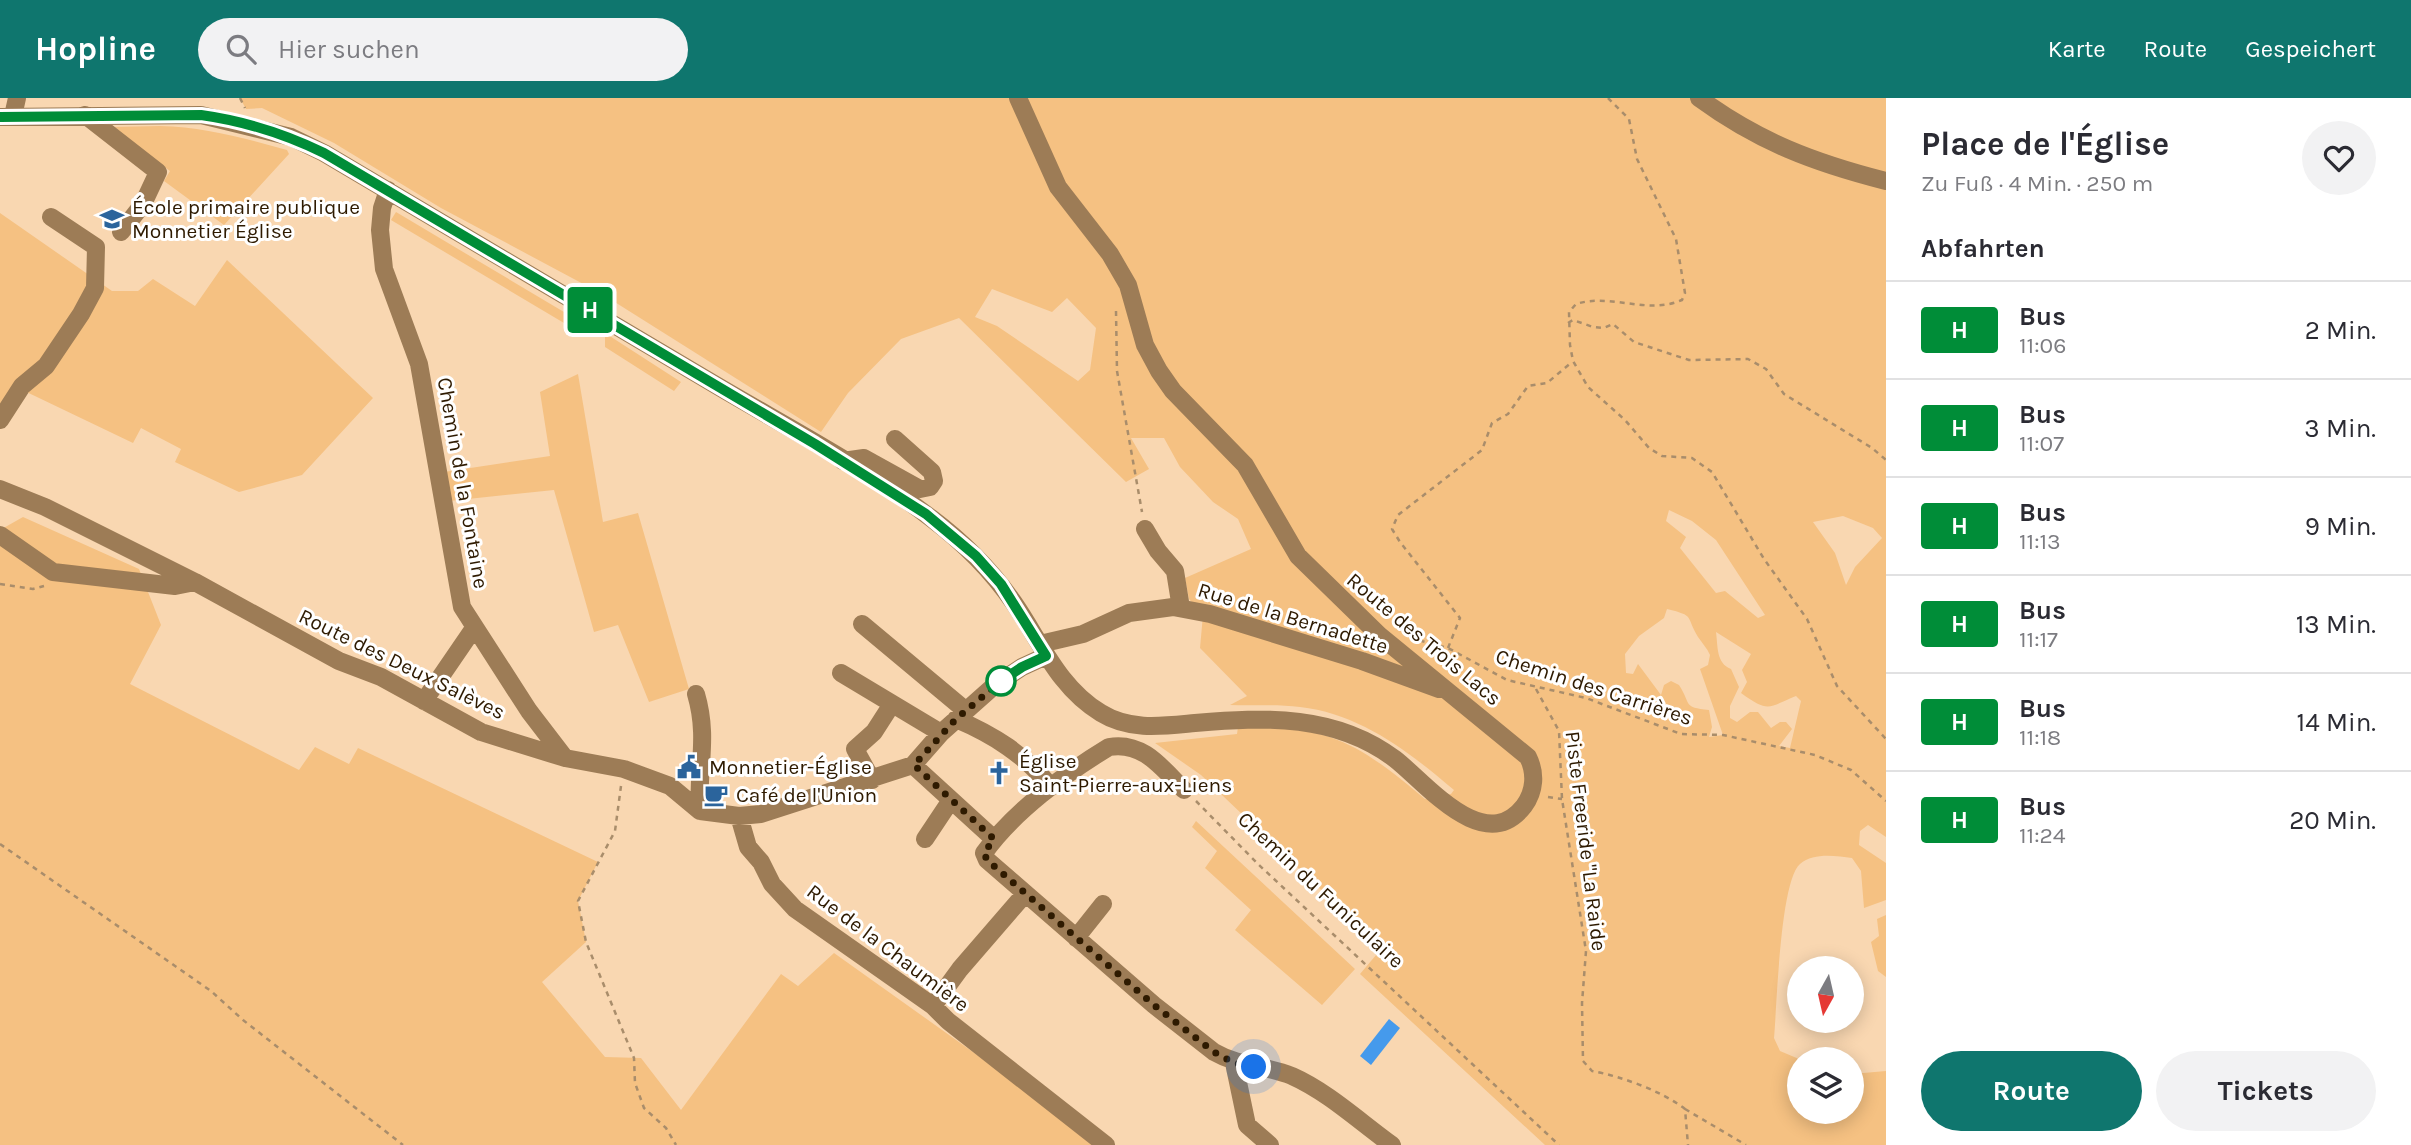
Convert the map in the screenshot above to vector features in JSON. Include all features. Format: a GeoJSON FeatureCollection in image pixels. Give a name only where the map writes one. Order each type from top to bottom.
{"type":"FeatureCollection","features":[{"type":"Feature","properties":{"kind":"street"},"geometry":{"type":"LineString","coordinates":[[17,98],[7,117],[181,114],[227,119],[292,137],[324,153],[843,461],[926,514],[976,556],[1007,594],[1043,650],[961,715],[941,733],[914,765],[761,814],[739,816],[700,811],[698,782],[704,758],[702,716],[696,694]]}},
{"type":"Feature","properties":{"kind":"street","name":"Route des Trois Lacs"},"geometry":{"type":"LineString","coordinates":[[1018,98],[1058,187],[1119,267],[1128,285],[1145,345],[1173,391],[1245,465],[1286,538],[1314,575],[1379,635],[1514,742],[1532,764],[1534,779],[1530,796],[1520,810],[1507,819],[1489,823],[1464,816],[1382,750],[1327,726],[1267,718],[1139,726],[1104,715],[1082,699],[1060,676],[1043,650]]}},
{"type":"Feature","properties":{"kind":"street"},"geometry":{"type":"LineString","coordinates":[[1699,98],[1778,147],[1829,166],[1886,181]]}},
{"type":"Feature","properties":{"kind":"street"},"geometry":{"type":"LineString","coordinates":[[85,115],[158,172],[142,204],[121,232]]}},
{"type":"Feature","properties":{"kind":"street","name":"Chemin de la Fontaine"},"geometry":{"type":"LineString","coordinates":[[388,191],[382,208],[380,230],[384,269],[419,365],[462,607],[529,711],[565,758]]}},
{"type":"Feature","properties":{"kind":"street"},"geometry":{"type":"LineString","coordinates":[[0,420],[22,386],[46,366],[95,288],[96,247],[51,217]]}},
{"type":"Feature","properties":{"kind":"street"},"geometry":{"type":"LineString","coordinates":[[843,461],[864,458],[920,489],[930,487],[934,481],[932,472],[895,439]]}},
{"type":"Feature","properties":{"kind":"street","name":"Route des Deux Salèves"},"geometry":{"type":"LineString","coordinates":[[0,489],[45,507],[195,582],[339,660],[381,677],[481,732],[565,758],[624,769],[670,786],[700,811]]}},
{"type":"Feature","properties":{"kind":"street"},"geometry":{"type":"LineString","coordinates":[[1145,529],[1158,551],[1175,571],[1181,608]]}},
{"type":"Feature","properties":{"kind":"street"},"geometry":{"type":"LineString","coordinates":[[0,535],[53,572],[175,586],[195,582]]}},
{"type":"Feature","properties":{"kind":"street","name":"Rue de la Bernadette"},"geometry":{"type":"LineString","coordinates":[[1043,650],[1129,613],[1161,607],[1181,608],[1210,614],[1362,661],[1452,694]]}},
{"type":"Feature","properties":{"kind":"street"},"geometry":{"type":"LineString","coordinates":[[862,624],[961,715],[1005,743],[1037,769],[1051,787]]}},
{"type":"Feature","properties":{"kind":"street"},"geometry":{"type":"LineString","coordinates":[[424,701],[474,628]]}},
{"type":"Feature","properties":{"kind":"street"},"geometry":{"type":"LineString","coordinates":[[841,673],[941,733]]}},
{"type":"Feature","properties":{"kind":"street"},"geometry":{"type":"LineString","coordinates":[[872,780],[855,749],[874,732],[892,704]]}},
{"type":"Feature","properties":{"kind":"street"},"geometry":{"type":"LineString","coordinates":[[1184,790],[1141,750],[1119,745],[1108,747],[1051,787],[994,839],[984,853],[987,860],[1024,895],[1154,1005],[1234,1063],[1275,1070],[1307,1084],[1392,1145]]}},
{"type":"Feature","properties":{"kind":"street"},"geometry":{"type":"LineString","coordinates":[[914,765],[994,839]]}},
{"type":"Feature","properties":{"kind":"street"},"geometry":{"type":"LineString","coordinates":[[925,839],[951,800]]}},
{"type":"Feature","properties":{"kind":"street","name":"Rue de la Chaumière"},"geometry":{"type":"LineString","coordinates":[[739,816],[748,847],[761,862],[772,884],[795,909],[933,1006],[948,1021],[1106,1145]]}},
{"type":"Feature","properties":{"kind":"street"},"geometry":{"type":"LineString","coordinates":[[933,1006],[960,969],[1024,895]]}},
{"type":"Feature","properties":{"kind":"street"},"geometry":{"type":"LineString","coordinates":[[1076,938],[1103,904]]}},
{"type":"Feature","properties":{"kind":"street"},"geometry":{"type":"LineString","coordinates":[[1234,1063],[1247,1125],[1270,1145]]}},
{"type":"Feature","properties":{"kind":"path"},"geometry":{"type":"LineString","coordinates":[[1608,98],[1629,119],[1637,159],[1676,239],[1685,293],[1682,300],[1668,306],[1589,300],[1576,304],[1569,312],[1568,323],[1573,361],[1588,387],[1625,420],[1649,448],[1662,456],[1692,458],[1717,479],[1764,559],[1807,619],[1837,686],[1886,739]]}},
{"type":"Feature","properties":{"kind":"path"},"geometry":{"type":"LineString","coordinates":[[1116,303],[1117,371],[1145,529]]}},
{"type":"Feature","properties":{"kind":"path"},"geometry":{"type":"LineString","coordinates":[[1568,323],[1573,320],[1604,328],[1613,324],[1634,342],[1689,360],[1748,359],[1766,369],[1784,394],[1872,448],[1886,460]]}},
{"type":"Feature","properties":{"kind":"path","name":"Chemin des Carrières"},"geometry":{"type":"LineString","coordinates":[[1573,361],[1547,383],[1528,386],[1508,414],[1492,423],[1482,450],[1398,515],[1392,529],[1460,618],[1448,648],[1507,680],[1586,698],[1681,734],[1723,735],[1815,755],[1851,770],[1886,801]]}},
{"type":"Feature","properties":{"kind":"path"},"geometry":{"type":"LineString","coordinates":[[0,584],[41,588],[53,572]]}},
{"type":"Feature","properties":{"kind":"path","name":"Piste Freeride \"La Raide"},"geometry":{"type":"LineString","coordinates":[[1535,688],[1559,731],[1562,799],[1586,951],[1582,1003],[1583,1061],[1592,1071],[1617,1074],[1627,1083],[1669,1097],[1746,1145]]}},
{"type":"Feature","properties":{"kind":"path"},"geometry":{"type":"LineString","coordinates":[[624,769],[615,831],[578,901],[586,942],[634,1058],[635,1083],[644,1108],[666,1128],[676,1145]]}},
{"type":"Feature","properties":{"kind":"path","name":"Chemin du Funiculaire"},"geometry":{"type":"LineString","coordinates":[[1184,790],[1259,865],[1559,1145]]}},
{"type":"Feature","properties":{"kind":"path"},"geometry":{"type":"LineString","coordinates":[[0,839],[6,847]]}},
{"type":"Feature","properties":{"kind":"path"},"geometry":{"type":"LineString","coordinates":[[0,844],[211,991],[243,1020],[403,1145]]}},
{"type":"Feature","properties":{"kind":"path"},"geometry":{"type":"LineString","coordinates":[[1685,1108],[1688,1145]]}},
{"type":"Feature","properties":{"kind":"shaded area"},"geometry":{"type":"Polygon","coordinates":[[[240,98],[1886,98],[1886,837],[1868,825],[1860,831],[1859,845],[1886,863],[1886,900],[1864,908],[1861,871],[1852,858],[1818,856],[1800,864],[1793,875],[1784,918],[1774,1038],[1780,1051],[1787,1054],[1787,1124],[1864,1124],[1864,1073],[1886,1071],[1886,1145],[1545,1145],[1360,974],[1382,948],[1201,775],[1155,743],[1237,734],[1238,727],[1296,729],[1340,741],[1360,751],[1380,763],[1425,799],[1451,794],[1454,790],[1402,749],[1364,726],[1343,718],[1300,707],[1230,705],[1247,696],[1200,648],[1203,615],[1189,599],[1185,578],[1251,549],[1238,519],[1213,502],[1180,467],[1164,438],[1131,438],[1149,469],[1126,482],[959,318],[901,339],[848,393],[821,432],[602,294],[441,208],[334,143],[262,108],[246,109],[240,98]],[[992,289],[975,317],[997,326],[1078,381],[1090,370],[1096,328],[1067,298],[1052,312],[992,289]],[[1669,510],[1666,521],[1686,537],[1680,548],[1716,593],[1725,591],[1758,618],[1765,615],[1716,540],[1692,521],[1669,510]],[[1843,516],[1813,522],[1835,553],[1846,585],[1855,567],[1882,538],[1873,528],[1843,516]],[[1667,609],[1664,618],[1639,636],[1625,654],[1626,673],[1633,674],[1638,664],[1661,695],[1664,685],[1671,681],[1679,685],[1691,706],[1709,710],[1712,727],[1709,737],[1723,735],[1700,669],[1708,665],[1710,655],[1686,615],[1667,609]],[[1716,632],[1720,659],[1731,669],[1739,687],[1730,706],[1730,718],[1737,722],[1750,712],[1758,712],[1771,728],[1780,722],[1786,722],[1792,729],[1779,746],[1790,748],[1801,701],[1796,696],[1764,706],[1741,693],[1747,682],[1742,670],[1751,654],[1716,632]]]}},
{"type":"Feature","properties":{"kind":"shaded area"},"geometry":{"type":"Polygon","coordinates":[[[160,126],[224,134],[287,150],[289,154],[224,225],[164,181],[170,171],[110,127],[160,126]]]}},
{"type":"Feature","properties":{"kind":"shaded area"},"geometry":{"type":"Polygon","coordinates":[[[396,212],[569,315],[564,323],[391,220],[396,212]]]}},
{"type":"Feature","properties":{"kind":"shaded area"},"geometry":{"type":"Polygon","coordinates":[[[0,213],[112,291],[138,291],[153,279],[195,306],[227,260],[373,398],[302,475],[239,492],[175,462],[181,449],[141,428],[133,443],[14,386],[0,406],[0,213]]]}},
{"type":"Feature","properties":{"kind":"shaded area"},"geometry":{"type":"Polygon","coordinates":[[[605,333],[681,382],[674,391],[605,347],[605,333]]]}},
{"type":"Feature","properties":{"kind":"shaded area"},"geometry":{"type":"Polygon","coordinates":[[[578,374],[603,522],[638,513],[689,689],[649,702],[618,625],[594,632],[554,490],[449,501],[444,472],[550,456],[540,392],[578,374]]]}},
{"type":"Feature","properties":{"kind":"shaded area"},"geometry":{"type":"Polygon","coordinates":[[[23,517],[139,569],[161,625],[130,684],[299,770],[315,747],[349,764],[358,748],[598,862],[578,901],[586,942],[542,982],[605,1057],[641,1058],[681,1110],[781,974],[798,986],[834,953],[994,1067],[1094,1145],[0,1145],[0,530],[23,517]]]}},
{"type":"Feature","properties":{"kind":"shaded area"},"geometry":{"type":"Polygon","coordinates":[[[1196,821],[1355,969],[1322,1005],[1235,930],[1251,910],[1205,868],[1217,851],[1192,827],[1196,821]]]}},
{"type":"Feature","properties":{"kind":"shaded area"},"geometry":{"type":"Polygon","coordinates":[[[1886,915],[1886,977],[1878,971],[1871,942],[1879,936],[1877,919],[1886,915]]]}},
{"type":"Feature","properties":{"kind":"water"},"geometry":{"type":"Polygon","coordinates":[[[1389,1019],[1400,1028],[1371,1065],[1360,1056],[1389,1019]]]}},
{"type":"Feature","properties":{"kind":"bus line","name":"H"},"geometry":{"type":"LineString","coordinates":[[0,117],[201,115],[227,119],[292,137],[324,153],[829,453],[926,514],[950,533],[976,556],[1001,584],[1046,656],[1022,667],[995,685]]}},
{"type":"Feature","properties":{"kind":"place","name":"École primaire publique Monnetier Église"},"geometry":{"type":"Point","coordinates":[112,219]}},
{"type":"Feature","properties":{"kind":"place","name":"Monnetier-Église"},"geometry":{"type":"Point","coordinates":[689,767]}},
{"type":"Feature","properties":{"kind":"place","name":"Église Saint-Pierre-aux-Liens"},"geometry":{"type":"Point","coordinates":[999,773]}},
{"type":"Feature","properties":{"kind":"place","name":"Café de l'Union"},"geometry":{"type":"Point","coordinates":[716,795]}},
{"type":"Feature","properties":{"kind":"route"},"geometry":{"type":"LineString","coordinates":[[1001,681],[941,733],[914,765],[994,839],[984,853],[987,860],[1024,895],[1214,1052],[1234,1063],[1254,1067]]}}]}
